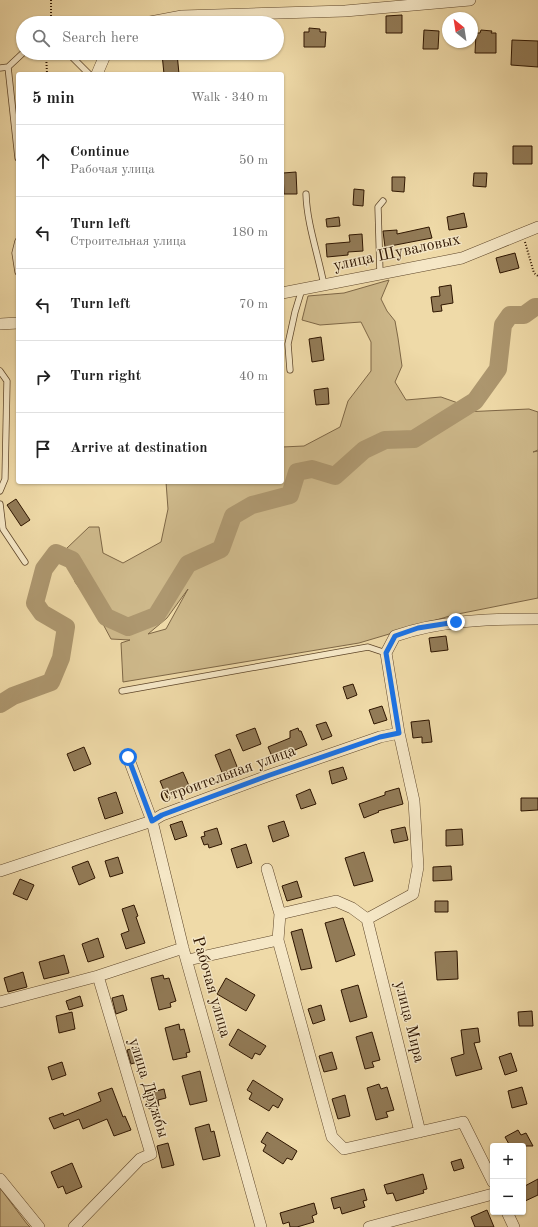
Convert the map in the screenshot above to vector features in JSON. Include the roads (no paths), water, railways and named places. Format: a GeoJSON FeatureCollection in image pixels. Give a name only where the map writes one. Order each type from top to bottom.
{"type":"FeatureCollection","features":[{"type":"Feature","properties":{"kind":"street"},"geometry":{"type":"LineString","coordinates":[[182,16],[346,11],[470,0]]}},
{"type":"Feature","properties":{"kind":"street"},"geometry":{"type":"LineString","coordinates":[[98,72],[103,60]]}},
{"type":"Feature","properties":{"kind":"street","name":"улица Шуваловых"},"geometry":{"type":"LineString","coordinates":[[284,293],[462,258],[538,227]]}},
{"type":"Feature","properties":{"kind":"street"},"geometry":{"type":"LineString","coordinates":[[0,324],[16,323]]}},
{"type":"Feature","properties":{"kind":"street"},"geometry":{"type":"LineString","coordinates":[[280,914],[336,902],[352,908],[367,919],[413,894],[418,867],[414,801],[399,733],[386,653],[395,636],[418,628],[456,622],[538,619]]}},
{"type":"Feature","properties":{"kind":"street","name":"Строительная улица"},"geometry":{"type":"LineString","coordinates":[[0,871],[152,821],[162,815],[270,775],[380,737],[399,733]]}},
{"type":"Feature","properties":{"kind":"street","name":"Рабочая улица"},"geometry":{"type":"LineString","coordinates":[[128,757],[152,821],[183,948],[188,960],[261,1227]]}},
{"type":"Feature","properties":{"kind":"street"},"geometry":{"type":"LineString","coordinates":[[267,870],[280,914],[278,940],[332,1137],[344,1149],[463,1122],[492,1179]]}},
{"type":"Feature","properties":{"kind":"street","name":"улица Мира"},"geometry":{"type":"LineString","coordinates":[[367,919],[420,1132]]}},
{"type":"Feature","properties":{"kind":"street"},"geometry":{"type":"LineString","coordinates":[[188,960],[278,940]]}},
{"type":"Feature","properties":{"kind":"street"},"geometry":{"type":"LineString","coordinates":[[0,1002],[98,976],[183,948]]}},
{"type":"Feature","properties":{"kind":"street","name":"улица Дружбы"},"geometry":{"type":"LineString","coordinates":[[74,1227],[140,1159],[150,1154],[98,976]]}},
{"type":"Feature","properties":{"kind":"street"},"geometry":{"type":"LineString","coordinates":[[0,1179],[39,1227]]}},
{"type":"Feature","properties":{"kind":"street"},"geometry":{"type":"LineString","coordinates":[[369,1227],[490,1195]]}},
{"type":"Feature","properties":{"kind":"street"},"geometry":{"type":"LineString","coordinates":[[508,1215],[514,1227]]}},
{"type":"Feature","properties":{"kind":"lane"},"geometry":{"type":"LineString","coordinates":[[0,68],[8,67],[16,60]]}},
{"type":"Feature","properties":{"kind":"lane"},"geometry":{"type":"LineString","coordinates":[[75,60],[87,72]]}},
{"type":"Feature","properties":{"kind":"lane"},"geometry":{"type":"LineString","coordinates":[[8,67],[16,140]]}},
{"type":"Feature","properties":{"kind":"lane"},"geometry":{"type":"LineString","coordinates":[[306,194],[306,211],[324,284]]}},
{"type":"Feature","properties":{"kind":"lane"},"geometry":{"type":"LineString","coordinates":[[380,274],[378,207],[383,201]]}},
{"type":"Feature","properties":{"kind":"lane"},"geometry":{"type":"LineString","coordinates":[[290,370],[288,344],[302,289]]}},
{"type":"Feature","properties":{"kind":"lane"},"geometry":{"type":"LineString","coordinates":[[0,371],[6,381],[5,479],[0,491]]}},
{"type":"Feature","properties":{"kind":"lane"},"geometry":{"type":"LineString","coordinates":[[0,504],[3,529],[25,562]]}},
{"type":"Feature","properties":{"kind":"lane"},"geometry":{"type":"LineString","coordinates":[[122,691],[368,647],[386,653]]}},
{"type":"Feature","properties":{"kind":"waterway"},"geometry":{"type":"LineString","coordinates":[[0,704],[13,696],[51,682],[61,658],[66,627],[42,613],[35,603],[44,569],[56,553],[72,560],[106,617],[128,627],[156,616],[188,564],[221,549],[233,516],[252,505],[290,495],[297,472],[312,469],[335,476],[364,450],[385,440],[414,439],[475,401],[498,369],[503,325],[510,315],[524,315],[535,307],[538,307]]}}]}
